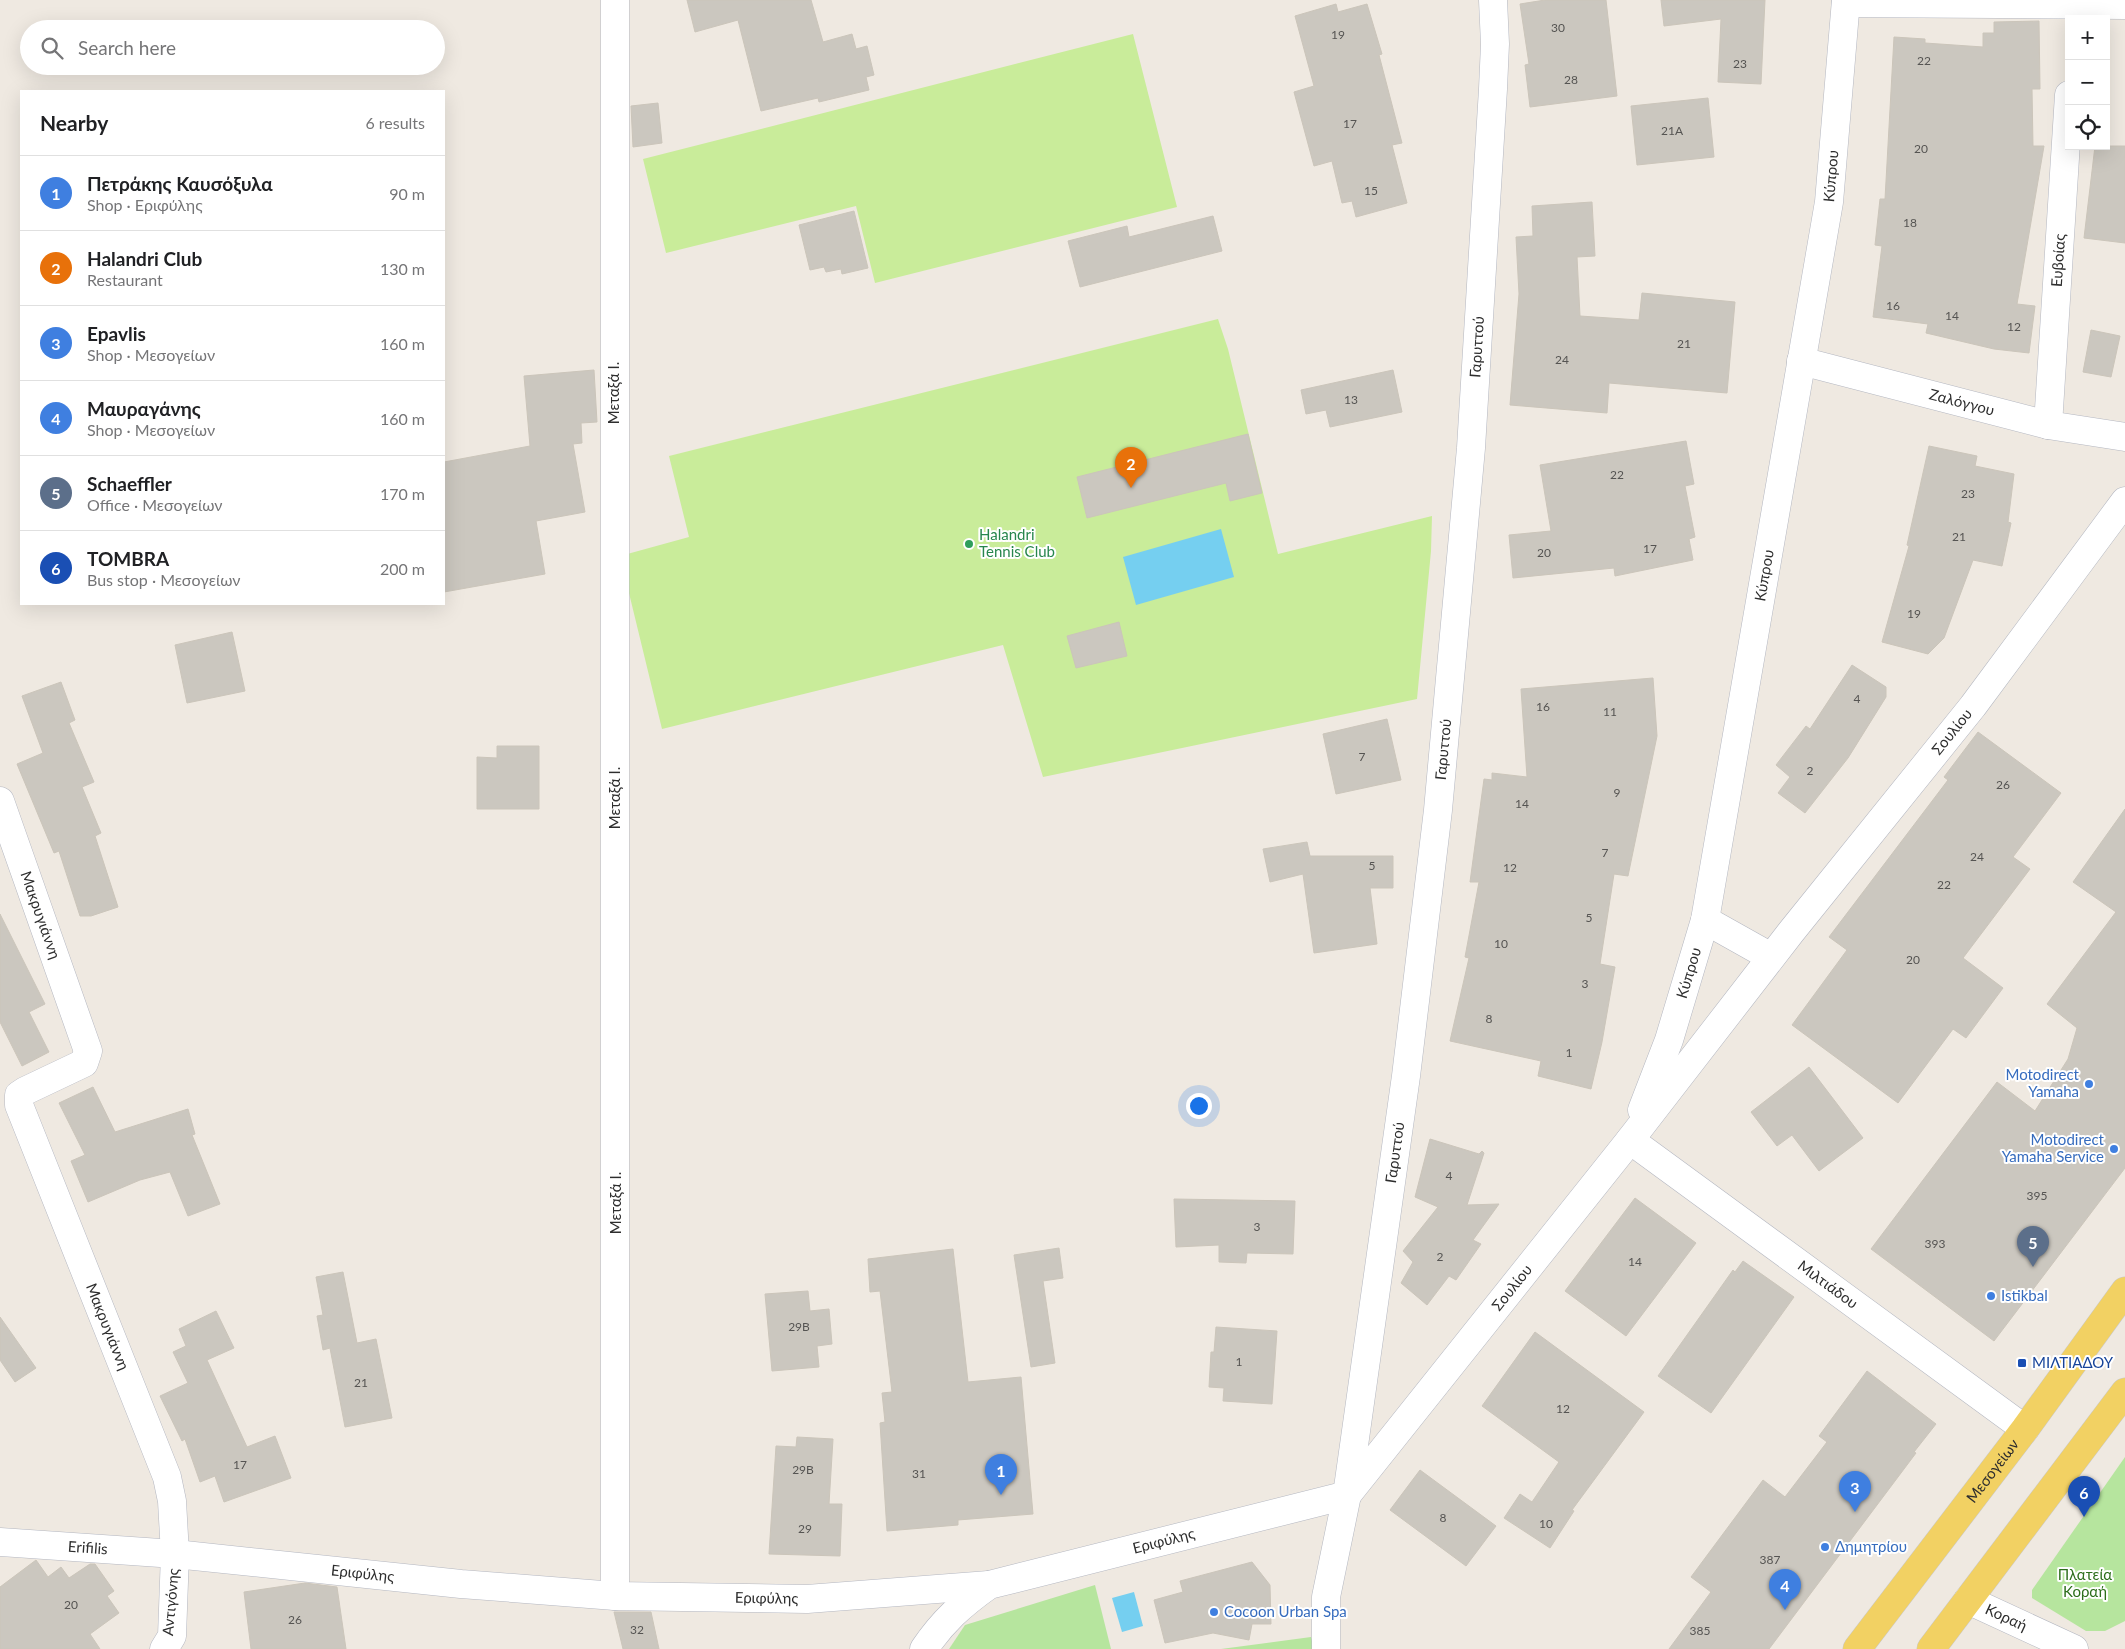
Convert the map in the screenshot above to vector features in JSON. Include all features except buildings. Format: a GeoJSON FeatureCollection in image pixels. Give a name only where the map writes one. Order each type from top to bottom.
{"type":"FeatureCollection","features":[{"type":"Feature","properties":{"kind":"main road","name":"Μεσογείων"},"geometry":{"type":"LineString","coordinates":[[1857,1649],[2025,1429],[2125,1291]]}},
{"type":"Feature","properties":{"kind":"main road"},"geometry":{"type":"LineString","coordinates":[[1931,1649],[2124,1396]]}},
{"type":"Feature","properties":{"kind":"street","name":"Μεταξά Ι."},"geometry":{"type":"LineString","coordinates":[[615,0],[615,1596]]}},
{"type":"Feature","properties":{"kind":"street","name":"Γαρυττού"},"geometry":{"type":"LineString","coordinates":[[1347,1496],[1406,1076],[1438,810],[1471,448],[1493,89],[1495,44],[1492,0]]}},
{"type":"Feature","properties":{"kind":"street"},"geometry":{"type":"LineString","coordinates":[[1846,2],[2074,12],[2125,5]]}},
{"type":"Feature","properties":{"kind":"street","name":"Κύπρου"},"geometry":{"type":"LineString","coordinates":[[1630,1140],[1669,1040],[1705,920],[1829,202],[1846,2]]}},
{"type":"Feature","properties":{"kind":"street","name":"Ευβοίας"},"geometry":{"type":"LineString","coordinates":[[2048,425],[2068,105]]}},
{"type":"Feature","properties":{"kind":"street","name":"Ζαλόγγου"},"geometry":{"type":"LineString","coordinates":[[1801,361],[2048,425],[2125,437]]}},
{"type":"Feature","properties":{"kind":"street","name":"Σουλίου"},"geometry":{"type":"LineString","coordinates":[[1326,1649],[1326,1597],[1347,1496],[1630,1140],[1771,957],[1973,706],[2125,501]]}},
{"type":"Feature","properties":{"kind":"street","name":"Μακρυγιάννη"},"geometry":{"type":"LineString","coordinates":[[0,801],[88,1051],[84,1063],[25,1091],[19,1096],[19,1105],[167,1477],[172,1501],[175,1554]]}},
{"type":"Feature","properties":{"kind":"street"},"geometry":{"type":"LineString","coordinates":[[1705,920],[1771,957]]}},
{"type":"Feature","properties":{"kind":"street","name":"Μιλτιάδου"},"geometry":{"type":"LineString","coordinates":[[1630,1140],[2025,1429]]}},
{"type":"Feature","properties":{"kind":"street","name":"Εριφύλης"},"geometry":{"type":"LineString","coordinates":[[175,1554],[461,1584],[615,1596],[807,1599],[989,1585],[1347,1496]]}},
{"type":"Feature","properties":{"kind":"street","name":"Erifilis"},"geometry":{"type":"LineString","coordinates":[[0,1542],[175,1554]]}},
{"type":"Feature","properties":{"kind":"street","name":"Αντιγόνης"},"geometry":{"type":"LineString","coordinates":[[164,1649],[172,1636],[175,1554]]}},
{"type":"Feature","properties":{"kind":"street"},"geometry":{"type":"LineString","coordinates":[[924,1649],[940,1625],[963,1603],[989,1585]]}},
{"type":"Feature","properties":{"kind":"street","name":"Κοραή"},"geometry":{"type":"LineString","coordinates":[[1968,1600],[2074,1649]]}},
{"type":"Feature","properties":{"kind":"green space"},"geometry":{"type":"Polygon","coordinates":[[[1133,34],[1177,207],[875,283],[856,206],[666,253],[643,159],[1133,34]]]}},
{"type":"Feature","properties":{"kind":"green space","name":"Halandri Tennis Club"},"geometry":{"type":"Polygon","coordinates":[[[1218,319],[1228,349],[1278,554],[1432,516],[1431,551],[1417,699],[1043,777],[1003,645],[662,729],[620,556],[689,537],[669,456],[1218,319]]]}},
{"type":"Feature","properties":{"kind":"green space","name":"Πλατεία Κοραή"},"geometry":{"type":"Polygon","coordinates":[[[2125,1457],[2125,1621],[2105,1631],[2086,1631],[2032,1598],[2032,1590],[2125,1457]]]}},
{"type":"Feature","properties":{"kind":"green space"},"geometry":{"type":"Polygon","coordinates":[[[1095,1585],[1111,1649],[949,1649],[965,1625],[1095,1585]]]}},
{"type":"Feature","properties":{"kind":"green space"},"geometry":{"type":"Polygon","coordinates":[[[1311,1637],[1314,1649],[1221,1649],[1311,1637]]]}},
{"type":"Feature","properties":{"kind":"water"},"geometry":{"type":"Polygon","coordinates":[[[1221,529],[1234,577],[1136,605],[1123,557],[1221,529]]]}},
{"type":"Feature","properties":{"kind":"water"},"geometry":{"type":"Polygon","coordinates":[[[1134,1592],[1143,1626],[1122,1632],[1112,1598],[1134,1592]]]}},
{"type":"Feature","properties":{"kind":"place","name":"Halandri Club"},"geometry":{"type":"Point","coordinates":[1131,488]}},
{"type":"Feature","properties":{"kind":"place","name":"Halandri Tennis Club"},"geometry":{"type":"Point","coordinates":[969,544]}},
{"type":"Feature","properties":{"kind":"place","name":"Motodirect Yamaha"},"geometry":{"type":"Point","coordinates":[2089,1084]}},
{"type":"Feature","properties":{"kind":"place","name":"Motodirect Yamaha Service"},"geometry":{"type":"Point","coordinates":[2114,1149]}},
{"type":"Feature","properties":{"kind":"place","name":"Schaeffler"},"geometry":{"type":"Point","coordinates":[2033,1267]}},
{"type":"Feature","properties":{"kind":"place","name":"Istikbal"},"geometry":{"type":"Point","coordinates":[1991,1296]}},
{"type":"Feature","properties":{"kind":"place","name":"ΜΙΛΤΙΑΔΟΥ"},"geometry":{"type":"Point","coordinates":[2022,1363]}},
{"type":"Feature","properties":{"kind":"place","name":"Πετράκης Καυσόξυλα"},"geometry":{"type":"Point","coordinates":[1001,1495]}},
{"type":"Feature","properties":{"kind":"place","name":"Epavlis"},"geometry":{"type":"Point","coordinates":[1855,1512]}},
{"type":"Feature","properties":{"kind":"place","name":"TOMBRA"},"geometry":{"type":"Point","coordinates":[2084,1517]}},
{"type":"Feature","properties":{"kind":"place","name":"Δημητρίου"},"geometry":{"type":"Point","coordinates":[1825,1547]}},
{"type":"Feature","properties":{"kind":"place","name":"Μαυραγάνης"},"geometry":{"type":"Point","coordinates":[1785,1610]}},
{"type":"Feature","properties":{"kind":"place","name":"Cocoon Urban Spa"},"geometry":{"type":"Point","coordinates":[1214,1612]}}]}
